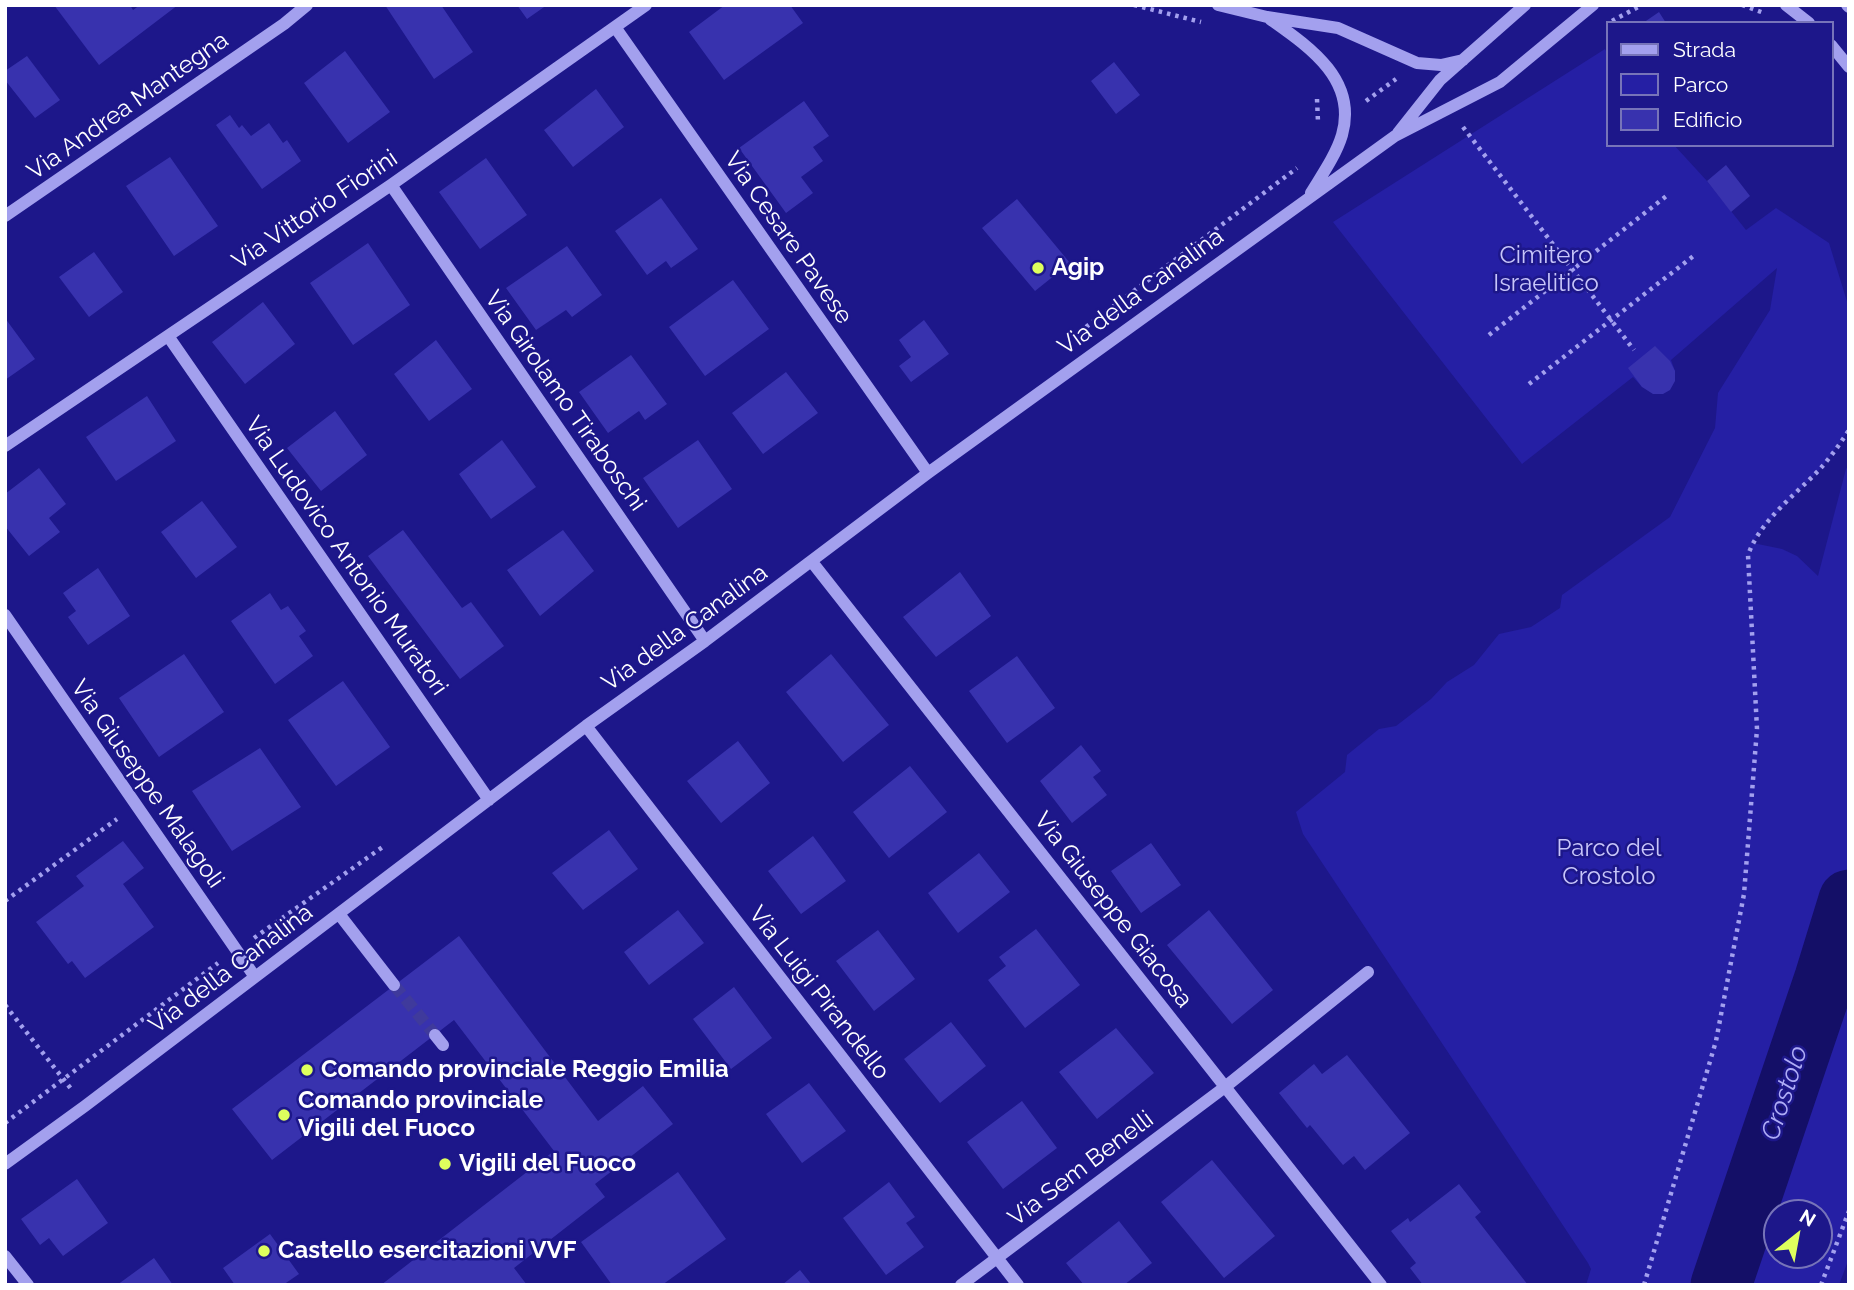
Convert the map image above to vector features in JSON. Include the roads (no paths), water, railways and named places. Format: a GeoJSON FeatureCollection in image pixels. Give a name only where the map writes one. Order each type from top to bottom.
{"type":"FeatureCollection","features":[{"type":"Feature","properties":{"kind":"street","name":"Via Andrea Mantegna"},"geometry":{"type":"LineString","coordinates":[[5,216],[284,24],[307,5]]}},
{"type":"Feature","properties":{"kind":"street","name":"Via Vittorio Fiorini"},"geometry":{"type":"LineString","coordinates":[[5,446],[391,185],[646,5]]}},
{"type":"Feature","properties":{"kind":"street"},"geometry":{"type":"LineString","coordinates":[[1218,5],[1267,17],[1338,29],[1417,63],[1441,65],[1463,60]]}},
{"type":"Feature","properties":{"kind":"street","name":"Via della Canalina"},"geometry":{"type":"LineString","coordinates":[[1395,136],[1440,80],[1525,5]]}},
{"type":"Feature","properties":{"kind":"street","name":"Via della Canalina"},"geometry":{"type":"LineString","coordinates":[[5,1164],[85,1107],[586,726],[812,562],[928,473],[1395,136],[1500,82],[1593,5]]}},
{"type":"Feature","properties":{"kind":"street"},"geometry":{"type":"LineString","coordinates":[[1786,5],[1806,21]]}},
{"type":"Feature","properties":{"kind":"street"},"geometry":{"type":"LineString","coordinates":[[1267,17],[1308,46],[1327,65],[1334,76],[1342,102],[1342,134],[1309,197]]}},
{"type":"Feature","properties":{"kind":"street","name":"Via Cesare Pavese"},"geometry":{"type":"LineString","coordinates":[[615,27],[928,473]]}},
{"type":"Feature","properties":{"kind":"street"},"geometry":{"type":"LineString","coordinates":[[1833,47],[1849,67]]}},
{"type":"Feature","properties":{"kind":"street","name":"Via Girolamo Tiraboschi"},"geometry":{"type":"LineString","coordinates":[[391,185],[705,641]]}},
{"type":"Feature","properties":{"kind":"street","name":"Via Ludovico Antonio Muratori"},"geometry":{"type":"LineString","coordinates":[[168,336],[489,800]]}},
{"type":"Feature","properties":{"kind":"street","name":"Via Giuseppe Giacosa"},"geometry":{"type":"LineString","coordinates":[[812,562],[1381,1285]]}},
{"type":"Feature","properties":{"kind":"street","name":"Via Giuseppe Malagoli"},"geometry":{"type":"LineString","coordinates":[[5,615],[255,977]]}},
{"type":"Feature","properties":{"kind":"street","name":"Via Luigi Pirandello"},"geometry":{"type":"LineString","coordinates":[[586,726],[1018,1285]]}},
{"type":"Feature","properties":{"kind":"street"},"geometry":{"type":"LineString","coordinates":[[339,914],[394,985]]}},
{"type":"Feature","properties":{"kind":"street","name":"Via Sem Benelli"},"geometry":{"type":"LineString","coordinates":[[961,1285],[1226,1087],[1368,972]]}},
{"type":"Feature","properties":{"kind":"street"},"geometry":{"type":"LineString","coordinates":[[5,1256],[28,1285]]}},
{"type":"Feature","properties":{"kind":"waterway","name":"Crostolo"},"geometry":{"type":"LineString","coordinates":[[1721,1285],[1849,900]]}},
{"type":"Feature","properties":{"kind":"tunnel"},"geometry":{"type":"LineString","coordinates":[[394,985],[435,1035]]}},
{"type":"Feature","properties":{"kind":"place","name":"Agip"},"geometry":{"type":"Point","coordinates":[1038,268]}},
{"type":"Feature","properties":{"kind":"place","name":"Comando provinciale Reggio Emilia"},"geometry":{"type":"Point","coordinates":[307,1070]}},
{"type":"Feature","properties":{"kind":"place","name":"Comando provinciale Vigili del Fuoco"},"geometry":{"type":"Point","coordinates":[284,1115]}},
{"type":"Feature","properties":{"kind":"place","name":"Vigili del Fuoco"},"geometry":{"type":"Point","coordinates":[445,1164]}},
{"type":"Feature","properties":{"kind":"place","name":"Castello esercitazioni VVF"},"geometry":{"type":"Point","coordinates":[264,1251]}},
{"type":"Feature","properties":{"kind":"park label","name":"Cimitero Israelitico"},"geometry":{"type":"Point","coordinates":[1546,270]}},
{"type":"Feature","properties":{"kind":"park label","name":"Parco del Crostolo"},"geometry":{"type":"Point","coordinates":[1609,863]}}]}
